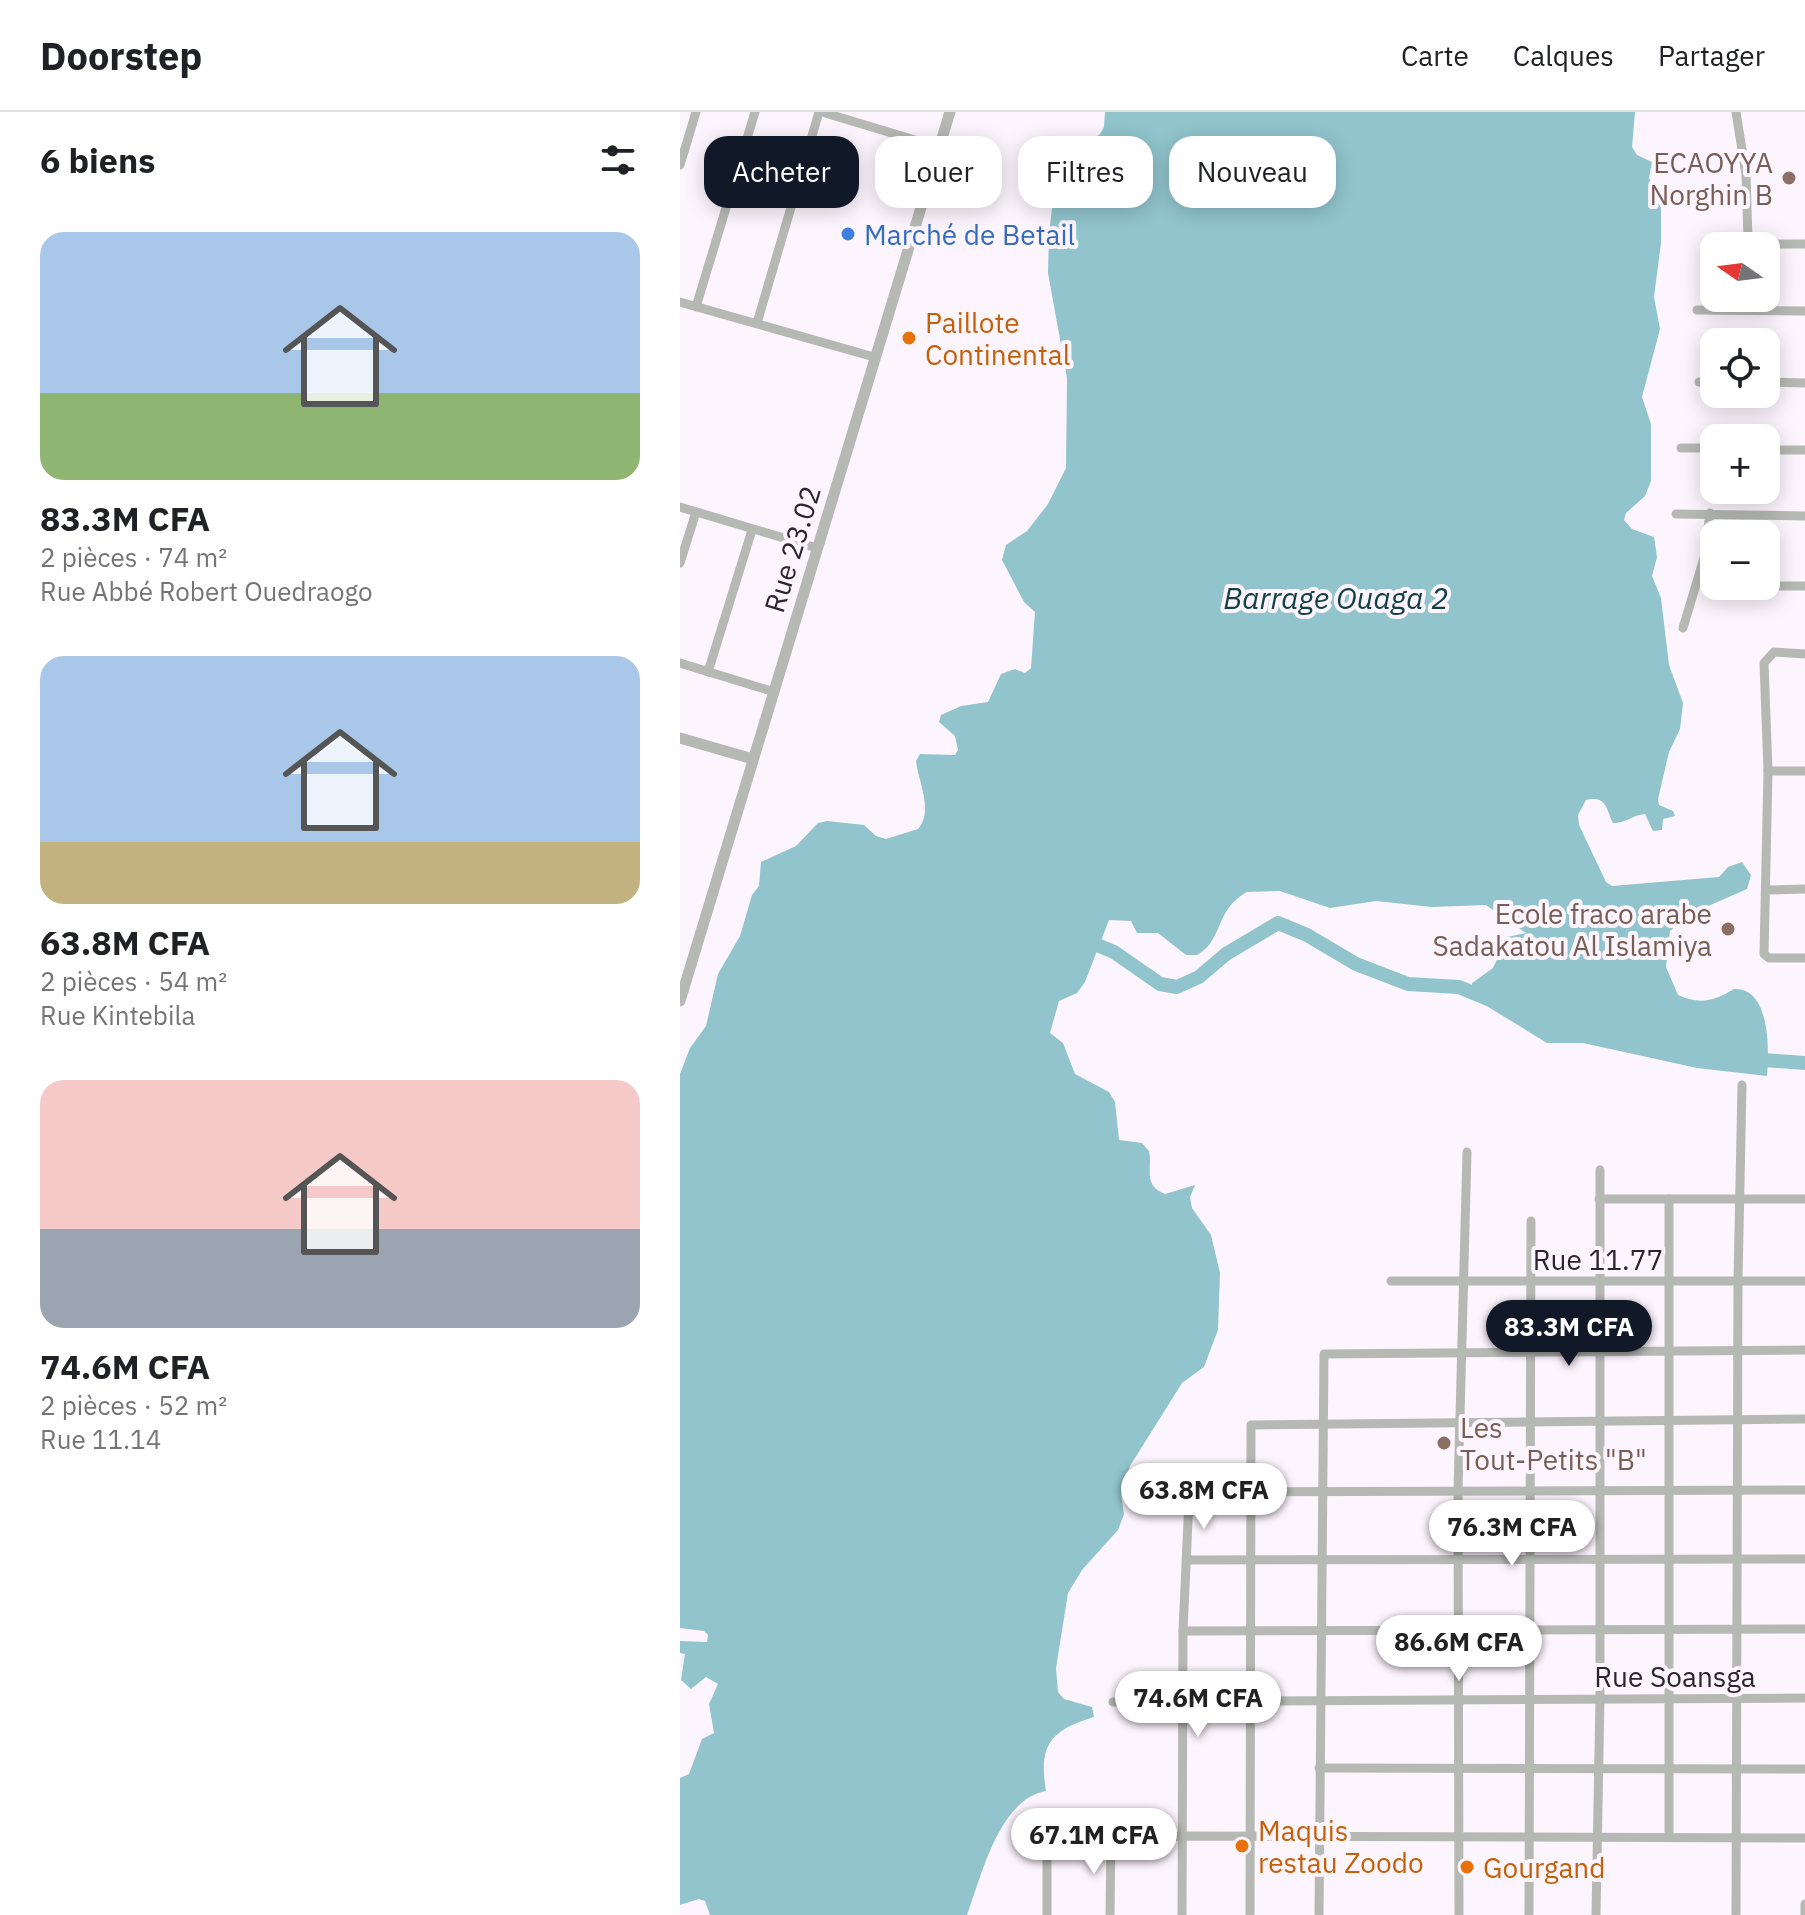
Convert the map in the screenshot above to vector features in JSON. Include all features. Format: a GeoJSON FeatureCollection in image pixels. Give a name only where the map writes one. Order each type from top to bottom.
{"type":"FeatureCollection","features":[{"type":"Feature","properties":{"kind":"street"},"geometry":{"type":"LineString","coordinates":[[680,165],[685,133],[696,112]]}},
{"type":"Feature","properties":{"kind":"street"},"geometry":{"type":"LineString","coordinates":[[696,307],[755,112]]}},
{"type":"Feature","properties":{"kind":"street"},"geometry":{"type":"LineString","coordinates":[[757,323],[820,112],[901,136]]}},
{"type":"Feature","properties":{"kind":"street","name":"Rue 23.02"},"geometry":{"type":"LineString","coordinates":[[942,136],[950,112]]}},
{"type":"Feature","properties":{"kind":"street"},"geometry":{"type":"LineString","coordinates":[[1736,112],[1746,175],[1748,240],[1753,244],[1805,244]]}},
{"type":"Feature","properties":{"kind":"street","name":"Rue 23.02"},"geometry":{"type":"LineString","coordinates":[[680,1001],[919,208]]}},
{"type":"Feature","properties":{"kind":"street"},"geometry":{"type":"LineString","coordinates":[[680,302],[874,357]]}},
{"type":"Feature","properties":{"kind":"street"},"geometry":{"type":"LineString","coordinates":[[1697,310],[1805,311]]}},
{"type":"Feature","properties":{"kind":"street"},"geometry":{"type":"LineString","coordinates":[[1780,382],[1805,383]]}},
{"type":"Feature","properties":{"kind":"street"},"geometry":{"type":"LineString","coordinates":[[1681,448],[1700,448]]}},
{"type":"Feature","properties":{"kind":"street"},"geometry":{"type":"LineString","coordinates":[[1780,450],[1805,450]]}},
{"type":"Feature","properties":{"kind":"street"},"geometry":{"type":"LineString","coordinates":[[680,507],[817,548]]}},
{"type":"Feature","properties":{"kind":"street"},"geometry":{"type":"LineString","coordinates":[[680,563],[696,512]]}},
{"type":"Feature","properties":{"kind":"street"},"geometry":{"type":"LineString","coordinates":[[1683,628],[1704,558],[1710,513]]}},
{"type":"Feature","properties":{"kind":"street"},"geometry":{"type":"LineString","coordinates":[[1676,514],[1805,516]]}},
{"type":"Feature","properties":{"kind":"street"},"geometry":{"type":"LineString","coordinates":[[708,672],[752,530]]}},
{"type":"Feature","properties":{"kind":"street"},"geometry":{"type":"LineString","coordinates":[[1780,586],[1805,586]]}},
{"type":"Feature","properties":{"kind":"street"},"geometry":{"type":"LineString","coordinates":[[1805,654],[1774,652],[1766,658],[1768,771],[1764,956],[1805,958]]}},
{"type":"Feature","properties":{"kind":"street"},"geometry":{"type":"LineString","coordinates":[[680,663],[774,692]]}},
{"type":"Feature","properties":{"kind":"street"},"geometry":{"type":"LineString","coordinates":[[680,738],[753,759]]}},
{"type":"Feature","properties":{"kind":"street"},"geometry":{"type":"LineString","coordinates":[[1768,771],[1805,771]]}},
{"type":"Feature","properties":{"kind":"street"},"geometry":{"type":"LineString","coordinates":[[1767,890],[1805,889]]}},
{"type":"Feature","properties":{"kind":"street"},"geometry":{"type":"LineString","coordinates":[[1736,1915],[1739,1697],[1737,1419],[1742,1085]]}},
{"type":"Feature","properties":{"kind":"street"},"geometry":{"type":"LineString","coordinates":[[1459,1915],[1458,1491],[1461,1281],[1467,1152]]}},
{"type":"Feature","properties":{"kind":"street"},"geometry":{"type":"LineString","coordinates":[[1596,1915],[1600,1767],[1600,1170]]}},
{"type":"Feature","properties":{"kind":"street"},"geometry":{"type":"LineString","coordinates":[[1599,1199],[1805,1199]]}},
{"type":"Feature","properties":{"kind":"street"},"geometry":{"type":"LineString","coordinates":[[1669,1199],[1669,1837]]}},
{"type":"Feature","properties":{"kind":"street"},"geometry":{"type":"LineString","coordinates":[[1529,1915],[1531,1221]]}},
{"type":"Feature","properties":{"kind":"street","name":"Rue 11.77"},"geometry":{"type":"LineString","coordinates":[[1391,1281],[1805,1281]]}},
{"type":"Feature","properties":{"kind":"street"},"geometry":{"type":"LineString","coordinates":[[1319,1915],[1322,1356],[1327,1352],[1805,1350]]}},
{"type":"Feature","properties":{"kind":"street"},"geometry":{"type":"LineString","coordinates":[[1250,1915],[1251,1425],[1805,1419]]}},
{"type":"Feature","properties":{"kind":"street"},"geometry":{"type":"LineString","coordinates":[[1182,1915],[1183,1631],[1190,1494],[1251,1491],[1805,1490]]}},
{"type":"Feature","properties":{"kind":"street"},"geometry":{"type":"LineString","coordinates":[[1187,1560],[1805,1559]]}},
{"type":"Feature","properties":{"kind":"street"},"geometry":{"type":"LineString","coordinates":[[1183,1631],[1805,1629]]}},
{"type":"Feature","properties":{"kind":"street","name":"Rue Soansga"},"geometry":{"type":"LineString","coordinates":[[1113,1702],[1805,1698]]}},
{"type":"Feature","properties":{"kind":"street"},"geometry":{"type":"LineString","coordinates":[[1319,1768],[1805,1769]]}},
{"type":"Feature","properties":{"kind":"street"},"geometry":{"type":"LineString","coordinates":[[1047,1915],[1049,1841],[1181,1836],[1805,1838]]}},
{"type":"Feature","properties":{"kind":"street"},"geometry":{"type":"LineString","coordinates":[[1110,1915],[1111,1837]]}},
{"type":"Feature","properties":{"kind":"street"},"geometry":{"type":"LineString","coordinates":[[1805,1904],[1805,1915]]}},
{"type":"Feature","properties":{"kind":"water","name":"Barrage Ouaga 2"},"geometry":{"type":"Polygon","coordinates":[[[1105,112],[1635,112],[1632,147],[1637,155],[1652,162],[1649,178],[1661,203],[1661,243],[1654,297],[1660,329],[1642,397],[1651,424],[1651,481],[1645,496],[1626,513],[1624,520],[1632,529],[1654,537],[1657,557],[1652,576],[1661,598],[1669,665],[1683,703],[1680,729],[1669,752],[1658,799],[1659,805],[1673,811],[1675,816],[1663,819],[1662,830],[1653,831],[1645,814],[1613,823],[1605,804],[1593,799],[1586,800],[1578,815],[1579,825],[1606,882],[1612,886],[1719,877],[1728,867],[1742,862],[1751,875],[1747,889],[1690,914],[1670,931],[1666,967],[1678,995],[1686,998],[1707,1000],[1734,989],[1746,991],[1755,998],[1765,1023],[1767,1076],[1697,1068],[1583,1043],[1547,1043],[1472,997],[1472,983],[1493,968],[1507,937],[1526,933],[1486,905],[1432,907],[1376,901],[1330,908],[1280,891],[1247,892],[1229,907],[1212,941],[1197,955],[1186,955],[1158,933],[1137,933],[1131,921],[1109,920],[1085,982],[1077,993],[1059,1001],[1050,1033],[1063,1043],[1075,1074],[1109,1092],[1115,1102],[1119,1140],[1142,1143],[1149,1151],[1153,1186],[1165,1194],[1195,1185],[1190,1197],[1192,1208],[1211,1235],[1220,1273],[1218,1330],[1204,1367],[1182,1383],[1130,1466],[1121,1495],[1124,1514],[1118,1530],[1082,1570],[1068,1593],[1056,1668],[1058,1692],[1064,1699],[1092,1707],[1094,1717],[1068,1727],[1051,1741],[1044,1761],[1046,1791],[1030,1797],[1016,1808],[1004,1824],[986,1861],[967,1915],[710,1915],[705,1901],[699,1899],[680,1905],[680,1778],[689,1774],[702,1739],[714,1733],[709,1704],[718,1684],[706,1677],[691,1689],[681,1680],[685,1654],[680,1653],[680,1641],[707,1642],[708,1635],[704,1631],[680,1628],[680,1074],[690,1048],[706,1026],[718,974],[740,936],[752,895],[759,886],[761,862],[796,846],[818,823],[827,821],[864,825],[876,836],[886,839],[918,829],[923,822],[925,805],[916,761],[920,754],[955,755],[958,750],[955,736],[939,722],[941,715],[961,706],[988,702],[1001,674],[1015,669],[1025,673],[1031,668],[1035,612],[1024,602],[1002,560],[1006,545],[1027,531],[1048,504],[1066,468],[1067,378],[1048,273],[1052,209],[1153,208],[1153,136],[1097,136],[1104,127],[1105,112]]]}},
{"type":"Feature","properties":{"kind":"waterway"},"geometry":{"type":"LineString","coordinates":[[1085,940],[1114,952],[1160,984],[1177,987],[1199,977],[1226,954],[1278,923],[1307,935],[1356,964],[1408,984],[1459,987],[1488,999]]}},
{"type":"Feature","properties":{"kind":"waterway"},"geometry":{"type":"LineString","coordinates":[[1750,1059],[1805,1063]]}},
{"type":"Feature","properties":{"kind":"place","name":"ECAOYYA Norghin B"},"geometry":{"type":"Point","coordinates":[1789,178]}},
{"type":"Feature","properties":{"kind":"place","name":"Marché de Betail"},"geometry":{"type":"Point","coordinates":[848,234]}},
{"type":"Feature","properties":{"kind":"place","name":"Paillote Continental"},"geometry":{"type":"Point","coordinates":[909,338]}},
{"type":"Feature","properties":{"kind":"place","name":"Ecole fraco arabe Sadakatou Al Islamiya"},"geometry":{"type":"Point","coordinates":[1728,929]}},
{"type":"Feature","properties":{"kind":"place","name":"Les Tout-Petits \"B\""},"geometry":{"type":"Point","coordinates":[1444,1443]}},
{"type":"Feature","properties":{"kind":"place","name":"Maquis restau Zoodo"},"geometry":{"type":"Point","coordinates":[1242,1846]}},
{"type":"Feature","properties":{"kind":"place","name":"Gourgand"},"geometry":{"type":"Point","coordinates":[1467,1867]}}]}
